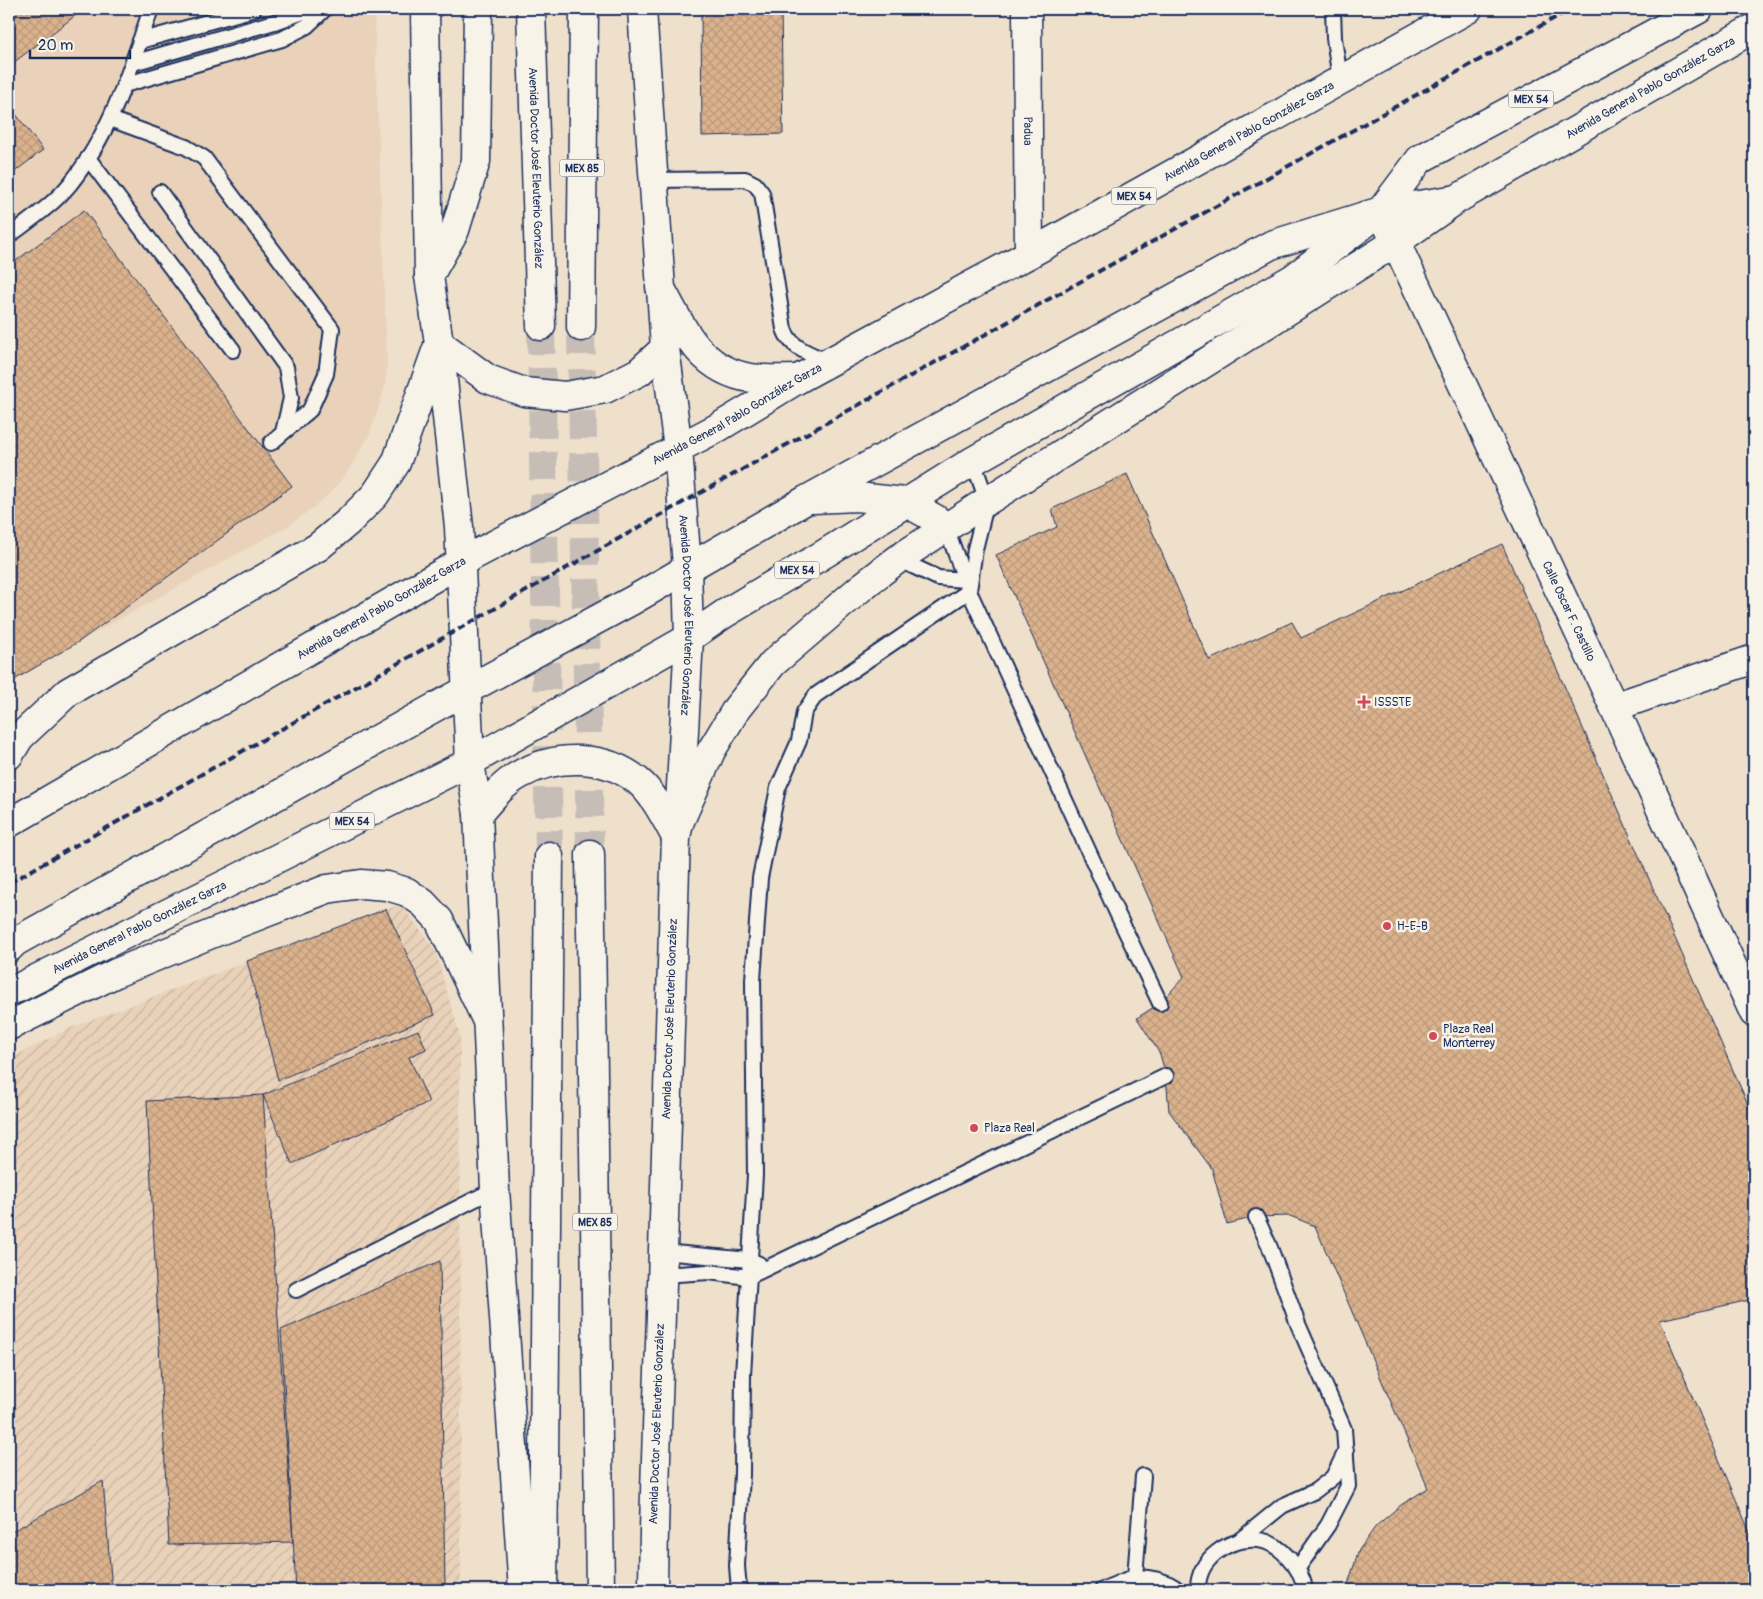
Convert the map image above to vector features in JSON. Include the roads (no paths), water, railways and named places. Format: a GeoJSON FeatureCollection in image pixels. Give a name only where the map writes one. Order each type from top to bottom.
{"type":"FeatureCollection","features":[{"type":"Feature","properties":{"kind":"main road"},"geometry":{"type":"LineString","coordinates":[[425,9],[429,276],[439,343],[459,527],[470,762],[478,814],[495,1189],[523,1590]]}},
{"type":"Feature","properties":{"kind":"main road"},"geometry":{"type":"LineString","coordinates":[[429,276],[455,230],[476,161],[478,9]]}},
{"type":"Feature","properties":{"kind":"main road","name":"Avenida Doctor José Eleuterio González"},"geometry":{"type":"LineString","coordinates":[[531,9],[541,326]]}},
{"type":"Feature","properties":{"kind":"main road","name":"MEX 85"},"geometry":{"type":"LineString","coordinates":[[581,327],[584,9]]}},
{"type":"Feature","properties":{"kind":"main road","name":"Avenida Doctor José Eleuterio González"},"geometry":{"type":"LineString","coordinates":[[642,9],[660,287],[665,348],[678,449],[687,567],[689,638],[669,1020],[663,1263],[655,1456],[653,1590]]}},
{"type":"Feature","properties":{"kind":"main road","name":"Padua"},"geometry":{"type":"LineString","coordinates":[[1027,9],[1029,254]]}},
{"type":"Feature","properties":{"kind":"main road","name":"Avenida General Pablo González Garza"},"geometry":{"type":"LineString","coordinates":[[9,823],[461,562],[720,427],[798,379],[1029,254],[1468,9]]}},
{"type":"Feature","properties":{"kind":"main road","name":"Avenida General Pablo González Garza"},"geometry":{"type":"LineString","coordinates":[[9,991],[108,945],[470,762],[689,638],[724,614],[973,461],[1292,279],[1381,211],[1420,159],[1699,9]]}},
{"type":"Feature","properties":{"kind":"main road","name":"Avenida General Pablo González Garza"},"geometry":{"type":"LineString","coordinates":[[9,948],[15,942],[167,856],[466,690],[633,600],[687,567],[721,550],[806,500],[1271,245],[1381,211],[1457,199],[1754,28]]}},
{"type":"Feature","properties":{"kind":"main road"},"geometry":{"type":"LineString","coordinates":[[678,830],[711,750],[737,708],[773,663],[863,586],[898,559],[987,500],[1396,242],[1457,199]]}},
{"type":"Feature","properties":{"kind":"main road","name":"Calle Oscar F. Castillo"},"geometry":{"type":"LineString","coordinates":[[1381,211],[1614,708],[1754,1013]]}},
{"type":"Feature","properties":{"kind":"main road"},"geometry":{"type":"LineString","coordinates":[[660,287],[689,340],[709,361],[722,369],[750,378],[798,379]]}},
{"type":"Feature","properties":{"kind":"main road"},"geometry":{"type":"LineString","coordinates":[[439,343],[488,379],[524,392],[565,396],[605,389],[639,372],[665,348]]}},
{"type":"Feature","properties":{"kind":"main road"},"geometry":{"type":"LineString","coordinates":[[9,755],[20,737],[68,692],[318,547],[348,522],[375,495],[396,463],[439,343]]}},
{"type":"Feature","properties":{"kind":"main road"},"geometry":{"type":"LineString","coordinates":[[806,500],[858,497],[906,502],[946,527]]}},
{"type":"Feature","properties":{"kind":"main road"},"geometry":{"type":"LineString","coordinates":[[1614,708],[1754,659]]}},
{"type":"Feature","properties":{"kind":"main road"},"geometry":{"type":"LineString","coordinates":[[478,814],[518,775],[539,765],[564,760],[594,760],[616,768],[638,781],[678,830]]}},
{"type":"Feature","properties":{"kind":"main road","name":"MEX 85"},"geometry":{"type":"LineString","coordinates":[[590,854],[600,1590]]}},
{"type":"Feature","properties":{"kind":"main road"},"geometry":{"type":"LineString","coordinates":[[543,1590],[549,856]]}},
{"type":"Feature","properties":{"kind":"main road"},"geometry":{"type":"LineString","coordinates":[[9,1026],[116,973],[211,934],[326,889],[361,884],[386,886],[407,892],[423,902],[439,920],[486,1019]]}},
{"type":"Feature","properties":{"kind":"lane"},"geometry":{"type":"LineString","coordinates":[[9,236],[46,208],[63,191],[88,158],[110,119],[133,63],[151,9]]}},
{"type":"Feature","properties":{"kind":"lane"},"geometry":{"type":"LineString","coordinates":[[140,41],[254,9]]}},
{"type":"Feature","properties":{"kind":"lane"},"geometry":{"type":"LineString","coordinates":[[133,63],[282,20],[312,9]]}},
{"type":"Feature","properties":{"kind":"lane"},"geometry":{"type":"LineString","coordinates":[[124,85],[282,39],[307,26],[325,9]]}},
{"type":"Feature","properties":{"kind":"lane"},"geometry":{"type":"LineString","coordinates":[[1333,9],[1334,38],[1340,80]]}},
{"type":"Feature","properties":{"kind":"lane"},"geometry":{"type":"LineString","coordinates":[[110,119],[186,146],[204,158],[332,329],[326,374],[310,410],[271,443]]}},
{"type":"Feature","properties":{"kind":"lane"},"geometry":{"type":"LineString","coordinates":[[88,158],[233,350]]}},
{"type":"Feature","properties":{"kind":"lane"},"geometry":{"type":"LineString","coordinates":[[653,180],[745,179],[755,184],[762,193],[787,338],[794,346],[829,362]]}},
{"type":"Feature","properties":{"kind":"lane"},"geometry":{"type":"LineString","coordinates":[[160,192],[286,367],[291,398],[284,432]]}},
{"type":"Feature","properties":{"kind":"lane"},"geometry":{"type":"LineString","coordinates":[[739,1590],[737,1566],[742,1474],[743,1375],[755,1175],[752,980],[760,878],[778,788],[799,741],[804,712],[816,695],[967,586],[974,549],[987,500],[973,461]]}},
{"type":"Feature","properties":{"kind":"lane"},"geometry":{"type":"LineString","coordinates":[[946,527],[967,586],[1160,1004]]}},
{"type":"Feature","properties":{"kind":"lane"},"geometry":{"type":"LineString","coordinates":[[898,559],[938,578],[967,586]]}},
{"type":"Feature","properties":{"kind":"lane"},"geometry":{"type":"LineString","coordinates":[[663,1263],[748,1277],[1166,1076]]}},
{"type":"Feature","properties":{"kind":"lane"},"geometry":{"type":"LineString","coordinates":[[296,1290],[495,1189]]}},
{"type":"Feature","properties":{"kind":"lane"},"geometry":{"type":"LineString","coordinates":[[1256,1217],[1269,1245],[1298,1324],[1344,1429],[1348,1486],[1328,1525],[1298,1568]]}},
{"type":"Feature","properties":{"kind":"lane"},"geometry":{"type":"LineString","coordinates":[[663,1263],[750,1260],[769,1268]]}},
{"type":"Feature","properties":{"kind":"lane"},"geometry":{"type":"LineString","coordinates":[[1198,1590],[1201,1572],[1212,1556],[1240,1540],[1282,1506],[1315,1491],[1333,1477],[1346,1450]]}},
{"type":"Feature","properties":{"kind":"lane"},"geometry":{"type":"LineString","coordinates":[[1134,1577],[1143,1476]]}},
{"type":"Feature","properties":{"kind":"lane"},"geometry":{"type":"LineString","coordinates":[[1240,1540],[1260,1540],[1282,1551],[1298,1568],[1305,1590]]}},
{"type":"Feature","properties":{"kind":"lane"},"geometry":{"type":"LineString","coordinates":[[1102,1590],[1134,1577],[1159,1580],[1178,1590]]}},
{"type":"Feature","properties":{"kind":"tunnel"},"geometry":{"type":"LineString","coordinates":[[541,326],[549,856]]}},
{"type":"Feature","properties":{"kind":"tunnel"},"geometry":{"type":"LineString","coordinates":[[581,327],[590,854]]}},
{"type":"Feature","properties":{"kind":"railway"},"geometry":{"type":"LineString","coordinates":[[9,883],[682,503],[1571,9]]}},
{"type":"Feature","properties":{"kind":"place","name":"ISSSTE"},"geometry":{"type":"Point","coordinates":[1364,702]}},
{"type":"Feature","properties":{"kind":"place","name":"H-E-B"},"geometry":{"type":"Point","coordinates":[1387,926]}},
{"type":"Feature","properties":{"kind":"place","name":"Plaza Real Monterrey"},"geometry":{"type":"Point","coordinates":[1433,1036]}},
{"type":"Feature","properties":{"kind":"place","name":"Plaza Real"},"geometry":{"type":"Point","coordinates":[974,1128]}}]}
